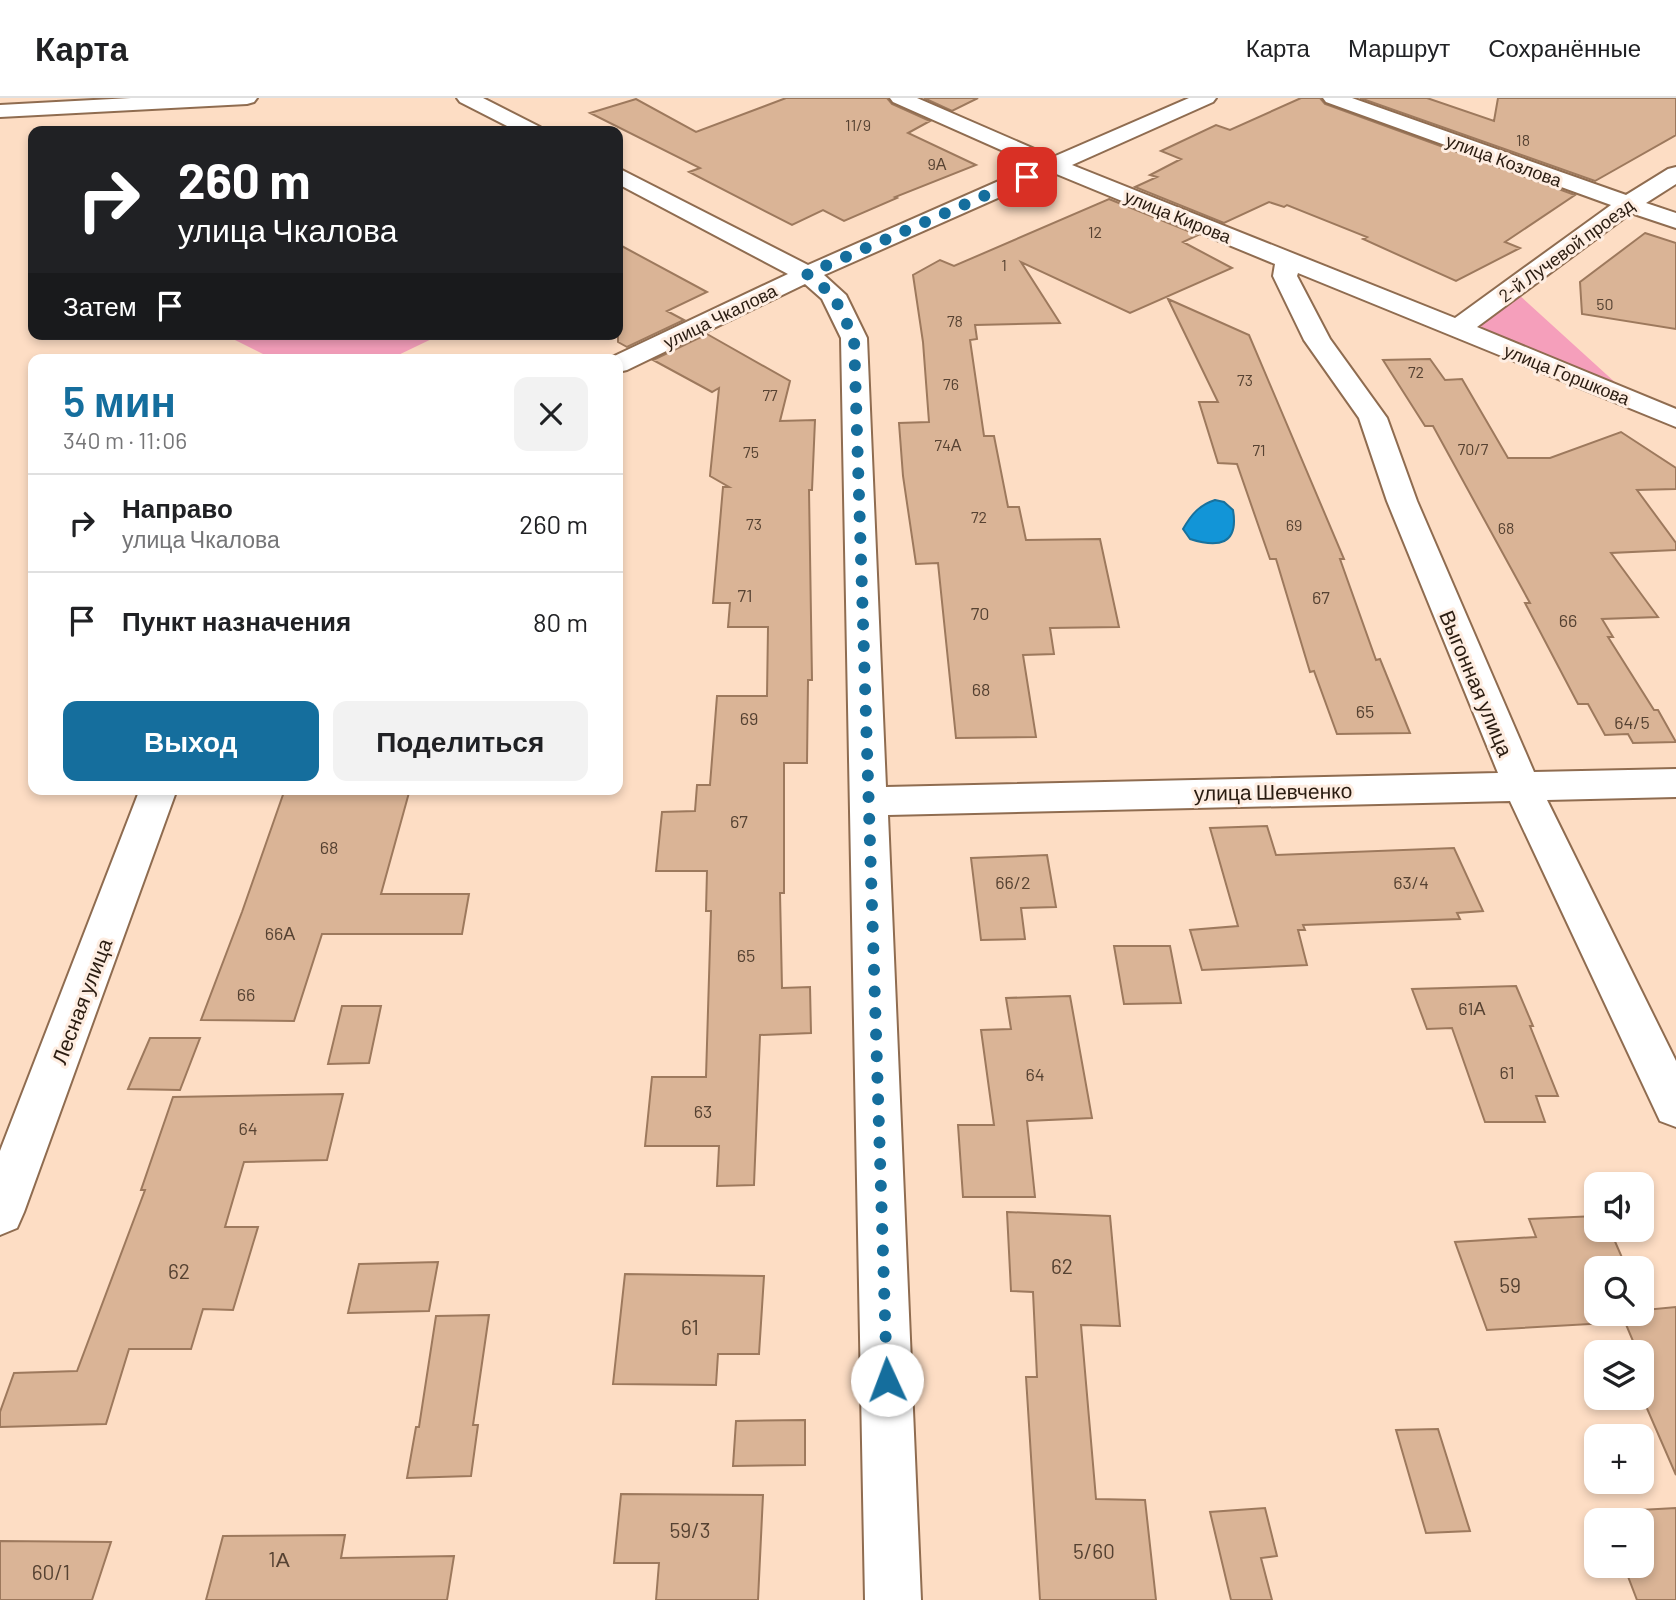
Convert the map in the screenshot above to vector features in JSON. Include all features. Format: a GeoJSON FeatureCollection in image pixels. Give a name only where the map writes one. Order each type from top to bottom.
{"type":"FeatureCollection","features":[{"type":"Feature","properties":{"kind":"street"},"geometry":{"type":"LineString","coordinates":[[0,111],[247,98]]}},
{"type":"Feature","properties":{"kind":"street"},"geometry":{"type":"LineString","coordinates":[[467,98],[523,126]]}},
{"type":"Feature","properties":{"kind":"street","name":"улица Кирова"},"geometry":{"type":"LineString","coordinates":[[900,98],[1051,166],[1457,329]]}},
{"type":"Feature","properties":{"kind":"street","name":"улица Чкалова"},"geometry":{"type":"LineString","coordinates":[[623,363],[807,274],[1206,98]]}},
{"type":"Feature","properties":{"kind":"street","name":"улица Козлова"},"geometry":{"type":"LineString","coordinates":[[1333,98],[1676,221]]}},
{"type":"Feature","properties":{"kind":"street","name":"2-й Лучевой проезд"},"geometry":{"type":"LineString","coordinates":[[1457,329],[1628,204],[1676,174]]}},
{"type":"Feature","properties":{"kind":"street"},"geometry":{"type":"LineString","coordinates":[[623,178],[807,274],[833,295],[854,338],[893,1600]]}},
{"type":"Feature","properties":{"kind":"street","name":"Выгонная улица"},"geometry":{"type":"LineString","coordinates":[[1288,260],[1285,276],[1317,340],[1373,418],[1402,501],[1521,785],[1676,1107]]}},
{"type":"Feature","properties":{"kind":"street","name":"улица Горшкова"},"geometry":{"type":"LineString","coordinates":[[1457,329],[1676,419]]}},
{"type":"Feature","properties":{"kind":"street","name":"улица Шевченко"},"geometry":{"type":"LineString","coordinates":[[870,801],[1676,783]]}},
{"type":"Feature","properties":{"kind":"street","name":"Лесная улица"},"geometry":{"type":"LineString","coordinates":[[0,1212],[157,795]]}},
{"type":"Feature","properties":{"kind":"shaded area"},"geometry":{"type":"Polygon","coordinates":[[[1518,294],[1618,385],[1483,332],[1479,324],[1518,294]]]}},
{"type":"Feature","properties":{"kind":"shaded area"},"geometry":{"type":"Polygon","coordinates":[[[235,340],[430,340],[400,354],[263,354],[235,340]]]}},
{"type":"Feature","properties":{"kind":"water"},"geometry":{"type":"Polygon","coordinates":[[[1215,500],[1224,502],[1233,510],[1233,531],[1224,541],[1217,543],[1190,539],[1183,529],[1186,524],[1200,508],[1215,500]]]}},
{"type":"Feature","properties":{"kind":"building"},"geometry":{"type":"Polygon","coordinates":[[[786,98],[887,98],[892,104],[930,121],[908,133],[976,165],[895,197],[897,198],[844,221],[823,210],[792,225],[689,172],[700,168],[623,130],[623,126],[616,126],[590,113],[636,99],[696,132],[786,98]]]}},
{"type":"Feature","properties":{"kind":"building"},"geometry":{"type":"Polygon","coordinates":[[[924,98],[978,98],[952,111],[924,98]]]}},
{"type":"Feature","properties":{"kind":"building"},"geometry":{"type":"Polygon","coordinates":[[[1301,98],[1320,98],[1325,104],[1575,195],[1505,242],[1520,248],[1456,281],[1363,239],[1367,237],[1287,205],[1284,207],[1269,202],[1224,223],[1135,187],[1157,177],[1150,175],[1181,159],[1161,151],[1216,125],[1230,130],[1301,98]]]}},
{"type":"Feature","properties":{"kind":"building"},"geometry":{"type":"Polygon","coordinates":[[[1360,98],[1427,98],[1494,121],[1498,98],[1676,98],[1676,135],[1595,181],[1360,98]]]}},
{"type":"Feature","properties":{"kind":"building"},"geometry":{"type":"Polygon","coordinates":[[[1109,199],[1198,235],[1183,242],[1232,268],[1130,313],[1021,262],[1060,323],[975,325],[977,339],[970,340],[984,436],[994,436],[1008,507],[1019,507],[1026,540],[1100,539],[1119,627],[1050,628],[1054,654],[1023,655],[1036,737],[956,738],[938,563],[916,564],[903,476],[899,423],[929,422],[923,342],[913,275],[940,260],[954,266],[1109,199]]]}},
{"type":"Feature","properties":{"kind":"building"},"geometry":{"type":"Polygon","coordinates":[[[1645,233],[1676,243],[1676,329],[1582,314],[1580,282],[1645,233]]]}},
{"type":"Feature","properties":{"kind":"building"},"geometry":{"type":"Polygon","coordinates":[[[623,247],[707,292],[667,311],[684,320],[627,347],[618,342],[623,340],[623,247]]]}},
{"type":"Feature","properties":{"kind":"building"},"geometry":{"type":"Polygon","coordinates":[[[1168,299],[1249,335],[1344,559],[1340,559],[1376,660],[1380,659],[1410,733],[1337,734],[1314,671],[1310,672],[1276,559],[1270,559],[1237,464],[1218,463],[1199,402],[1218,402],[1168,299]]]}},
{"type":"Feature","properties":{"kind":"building"},"geometry":{"type":"Polygon","coordinates":[[[707,334],[790,381],[780,421],[815,420],[812,490],[809,490],[812,680],[808,680],[807,763],[784,763],[784,893],[780,893],[782,988],[810,987],[811,1033],[760,1035],[754,1185],[717,1186],[719,1146],[645,1146],[652,1077],[706,1077],[711,911],[706,911],[707,871],[656,871],[662,812],[695,811],[697,785],[710,785],[717,696],[767,696],[768,627],[728,627],[730,603],[713,603],[723,487],[729,487],[710,476],[719,388],[712,392],[653,360],[707,334]]]}},
{"type":"Feature","properties":{"kind":"building"},"geometry":{"type":"Polygon","coordinates":[[[1430,359],[1445,380],[1462,379],[1508,458],[1550,458],[1621,432],[1676,468],[1676,489],[1637,490],[1676,543],[1676,550],[1611,553],[1658,617],[1602,619],[1613,637],[1608,637],[1654,710],[1658,710],[1676,742],[1633,743],[1628,734],[1605,735],[1588,704],[1578,704],[1525,603],[1530,603],[1433,426],[1425,426],[1383,360],[1430,359]]]}},
{"type":"Feature","properties":{"kind":"building"},"geometry":{"type":"Polygon","coordinates":[[[283,795],[408,795],[381,894],[469,894],[462,934],[322,934],[294,1021],[201,1020],[283,795]]]}},
{"type":"Feature","properties":{"kind":"building"},"geometry":{"type":"Polygon","coordinates":[[[1267,826],[1276,855],[1454,848],[1483,911],[1457,913],[1460,919],[1303,925],[1305,930],[1298,930],[1307,965],[1202,970],[1190,930],[1238,926],[1210,828],[1267,826]]]}},
{"type":"Feature","properties":{"kind":"building"},"geometry":{"type":"Polygon","coordinates":[[[1047,855],[1056,907],[1021,908],[1025,939],[981,940],[971,858],[1047,855]]]}},
{"type":"Feature","properties":{"kind":"building"},"geometry":{"type":"Polygon","coordinates":[[[1114,946],[1170,946],[1181,1003],[1124,1004],[1114,946]]]}},
{"type":"Feature","properties":{"kind":"building"},"geometry":{"type":"Polygon","coordinates":[[[1516,986],[1558,1096],[1536,1096],[1545,1122],[1485,1122],[1452,1028],[1427,1029],[1412,989],[1516,986]]]}},
{"type":"Feature","properties":{"kind":"building"},"geometry":{"type":"Polygon","coordinates":[[[1070,996],[1092,1118],[1027,1121],[1035,1197],[963,1197],[958,1125],[994,1125],[981,1030],[1011,1029],[1006,998],[1070,996]]]}},
{"type":"Feature","properties":{"kind":"building"},"geometry":{"type":"Polygon","coordinates":[[[342,1006],[381,1006],[369,1063],[328,1064],[342,1006]]]}},
{"type":"Feature","properties":{"kind":"building"},"geometry":{"type":"Polygon","coordinates":[[[150,1038],[200,1038],[180,1090],[128,1089],[150,1038]]]}},
{"type":"Feature","properties":{"kind":"building"},"geometry":{"type":"Polygon","coordinates":[[[343,1094],[327,1160],[244,1162],[225,1227],[258,1227],[233,1310],[203,1309],[191,1349],[129,1349],[106,1424],[0,1427],[0,1412],[14,1373],[77,1371],[145,1190],[141,1190],[173,1097],[343,1094]]]}},
{"type":"Feature","properties":{"kind":"building"},"geometry":{"type":"Polygon","coordinates":[[[1007,1212],[1110,1216],[1120,1326],[1081,1325],[1096,1499],[1145,1500],[1156,1600],[1040,1600],[1026,1377],[1037,1377],[1033,1292],[1011,1291],[1007,1212]]]}},
{"type":"Feature","properties":{"kind":"building"},"geometry":{"type":"Polygon","coordinates":[[[1584,1217],[1584,1242],[1615,1242],[1621,1256],[1584,1256],[1584,1324],[1487,1330],[1455,1242],[1536,1237],[1529,1219],[1584,1217]]]}},
{"type":"Feature","properties":{"kind":"building"},"geometry":{"type":"Polygon","coordinates":[[[438,1262],[429,1311],[348,1313],[359,1264],[438,1262]]]}},
{"type":"Feature","properties":{"kind":"building"},"geometry":{"type":"Polygon","coordinates":[[[625,1274],[764,1276],[759,1354],[718,1354],[716,1385],[613,1384],[625,1274]]]}},
{"type":"Feature","properties":{"kind":"building"},"geometry":{"type":"Polygon","coordinates":[[[1676,1307],[1676,1475],[1648,1410],[1654,1410],[1654,1340],[1633,1340],[1627,1326],[1654,1326],[1654,1309],[1676,1307]]]}},
{"type":"Feature","properties":{"kind":"building"},"geometry":{"type":"Polygon","coordinates":[[[489,1315],[473,1425],[478,1425],[471,1476],[407,1478],[416,1427],[419,1427],[436,1316],[489,1315]]]}},
{"type":"Feature","properties":{"kind":"building"},"geometry":{"type":"Polygon","coordinates":[[[805,1420],[805,1465],[733,1466],[736,1421],[805,1420]]]}},
{"type":"Feature","properties":{"kind":"building"},"geometry":{"type":"Polygon","coordinates":[[[1438,1429],[1470,1531],[1426,1533],[1396,1430],[1438,1429]]]}},
{"type":"Feature","properties":{"kind":"building"},"geometry":{"type":"Polygon","coordinates":[[[621,1494],[763,1495],[758,1600],[656,1600],[659,1563],[614,1563],[621,1494]]]}},
{"type":"Feature","properties":{"kind":"building"},"geometry":{"type":"Polygon","coordinates":[[[1265,1508],[1277,1556],[1261,1558],[1272,1600],[1231,1600],[1210,1512],[1265,1508]]]}},
{"type":"Feature","properties":{"kind":"building"},"geometry":{"type":"Polygon","coordinates":[[[1676,1508],[1676,1600],[1637,1600],[1629,1578],[1654,1578],[1654,1509],[1676,1508]]]}},
{"type":"Feature","properties":{"kind":"building"},"geometry":{"type":"Polygon","coordinates":[[[345,1535],[341,1558],[454,1556],[447,1600],[206,1600],[223,1536],[345,1535]]]}},
{"type":"Feature","properties":{"kind":"building"},"geometry":{"type":"Polygon","coordinates":[[[0,1541],[111,1542],[92,1600],[0,1600],[0,1541]]]}},
{"type":"Feature","properties":{"kind":"route"},"geometry":{"type":"LineString","coordinates":[[887,1380],[854,338],[833,295],[807,274],[1027,177]]}}]}
